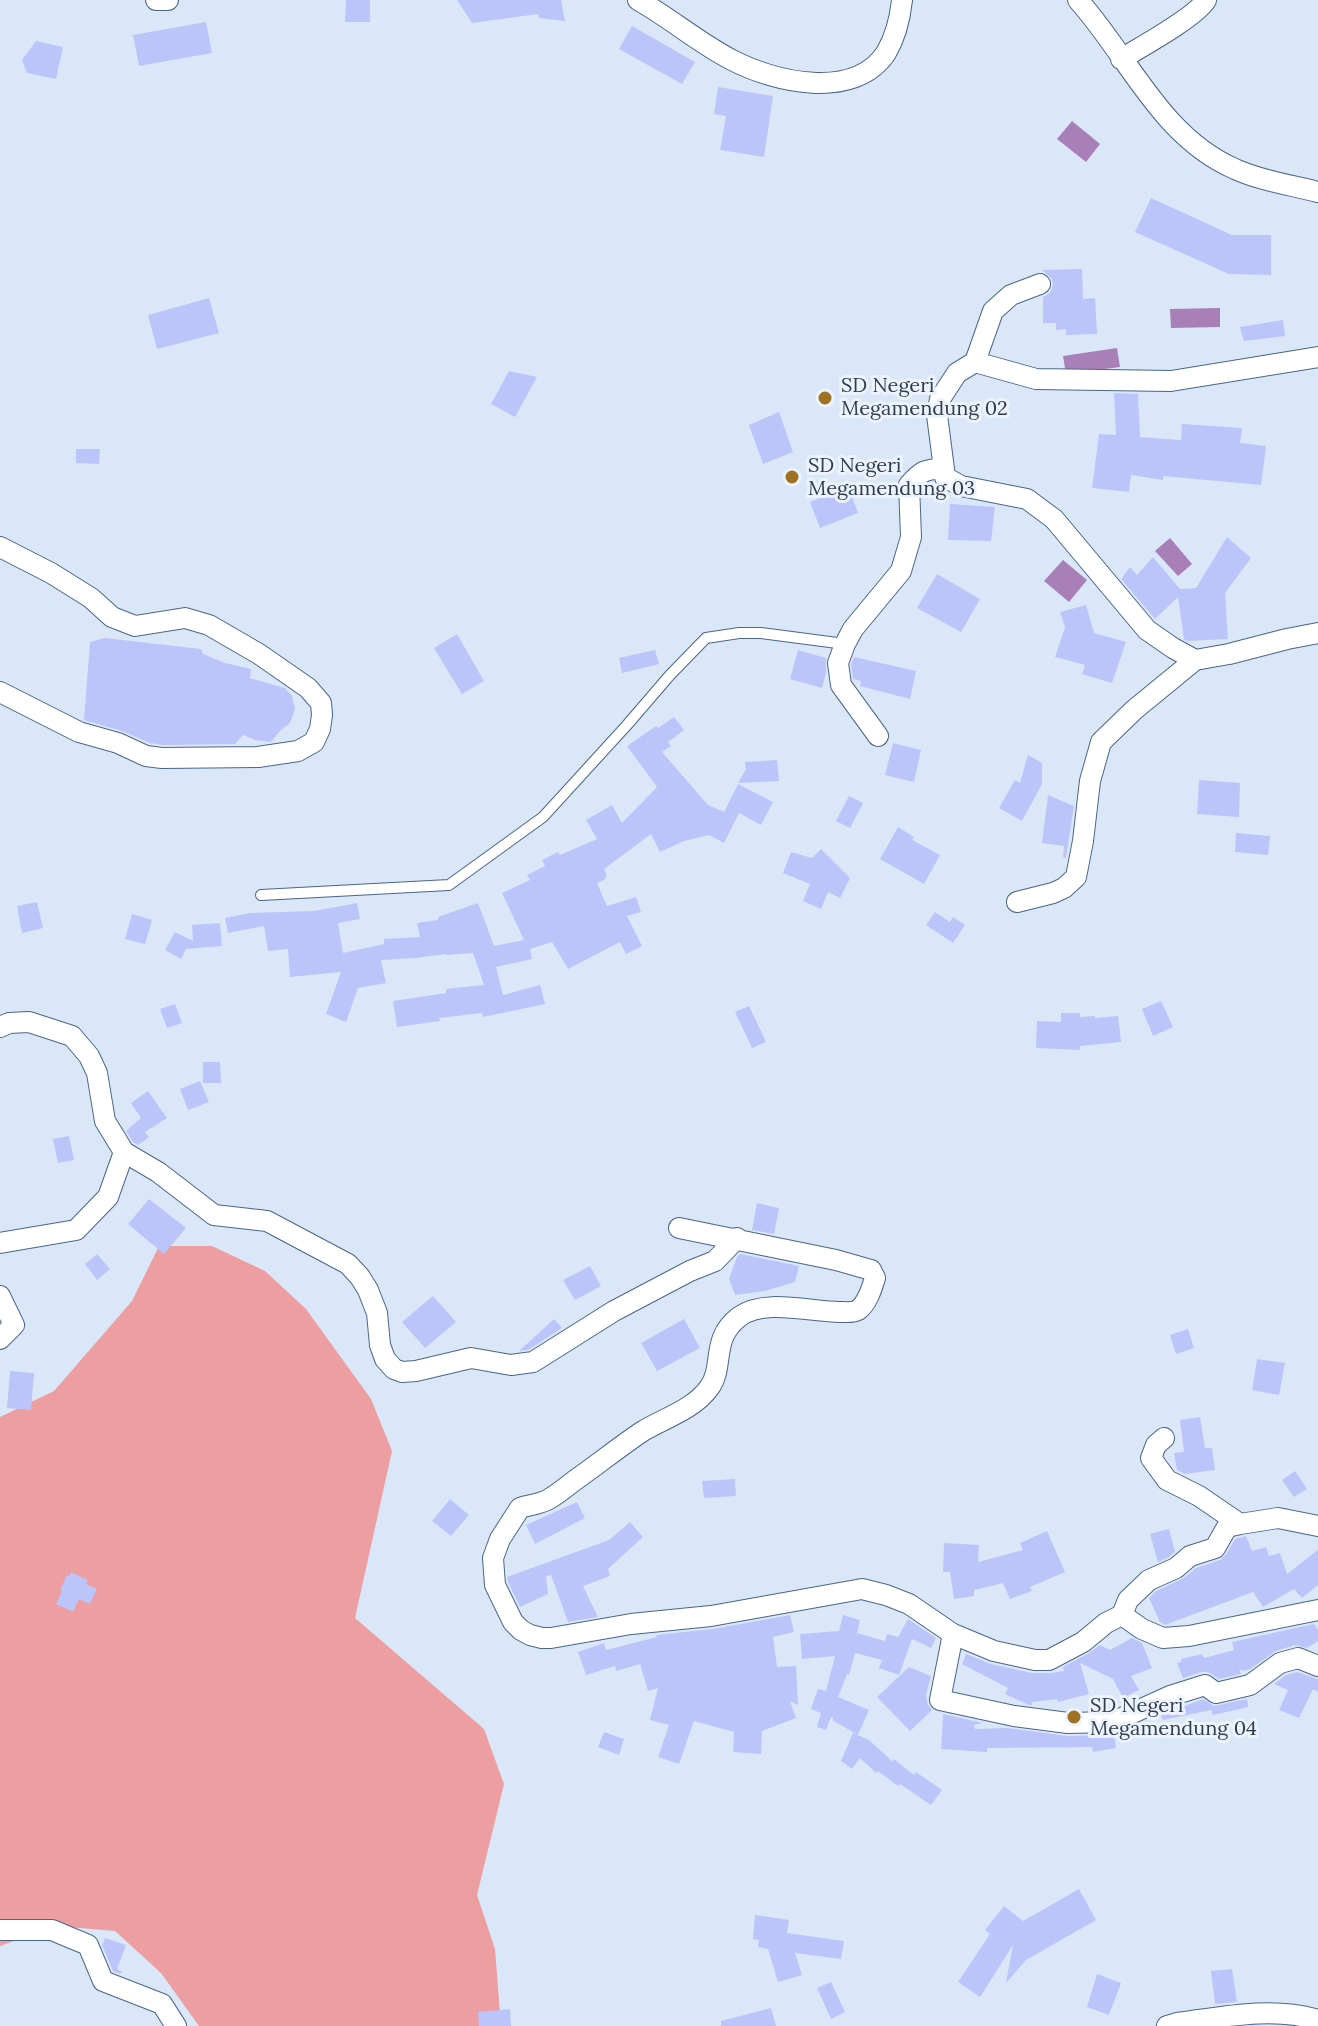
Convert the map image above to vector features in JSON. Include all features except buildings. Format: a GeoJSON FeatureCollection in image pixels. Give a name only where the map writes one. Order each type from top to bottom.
{"type":"FeatureCollection","features":[{"type":"Feature","properties":{"kind":"street"},"geometry":{"type":"LineString","coordinates":[[156,0],[168,0]]}},
{"type":"Feature","properties":{"kind":"street"},"geometry":{"type":"LineString","coordinates":[[638,0],[734,61],[782,79],[805,83],[845,80],[857,77],[872,67],[893,39],[900,22],[902,0]]}},
{"type":"Feature","properties":{"kind":"street"},"geometry":{"type":"LineString","coordinates":[[1078,0],[1150,98],[1199,147],[1234,169],[1318,192]]}},
{"type":"Feature","properties":{"kind":"street"},"geometry":{"type":"LineString","coordinates":[[1121,59],[1189,16],[1206,0]]}},
{"type":"Feature","properties":{"kind":"street"},"geometry":{"type":"LineString","coordinates":[[1040,284],[1011,295],[993,311],[975,362],[957,373],[940,399],[937,415],[945,477],[961,486],[1027,499],[1054,519],[1147,630],[1195,660]]}},
{"type":"Feature","properties":{"kind":"street"},"geometry":{"type":"LineString","coordinates":[[975,362],[1036,379],[1171,381],[1318,357]]}},
{"type":"Feature","properties":{"kind":"street"},"geometry":{"type":"LineString","coordinates":[[878,736],[841,685],[838,663],[853,629],[901,571],[911,537],[909,485],[925,470],[943,468]]}},
{"type":"Feature","properties":{"kind":"street"},"geometry":{"type":"LineString","coordinates":[[0,547],[51,573],[91,598],[112,617],[135,626],[185,618],[209,625],[308,688],[321,703],[322,715],[314,742],[298,751],[258,757],[162,758],[146,756],[118,743],[79,732],[0,692]]}},
{"type":"Feature","properties":{"kind":"street"},"geometry":{"type":"LineString","coordinates":[[1017,902],[1053,893],[1076,877],[1090,781],[1101,742],[1134,710],[1195,660],[1318,633]]}},
{"type":"Feature","properties":{"kind":"street"},"geometry":{"type":"LineString","coordinates":[[0,1027],[9,1023],[29,1022],[72,1036],[89,1056],[97,1073],[105,1121],[124,1152],[158,1172],[214,1215],[267,1221],[348,1264],[368,1290],[377,1313],[380,1345],[385,1359],[394,1369],[402,1372],[471,1358],[511,1365],[533,1362],[614,1311],[715,1261],[737,1238]]}},
{"type":"Feature","properties":{"kind":"street"},"geometry":{"type":"LineString","coordinates":[[0,1243],[76,1230],[108,1197],[124,1152]]}},
{"type":"Feature","properties":{"kind":"street"},"geometry":{"type":"LineString","coordinates":[[679,1228],[737,1238],[871,1270],[875,1278],[873,1287],[864,1304],[853,1312],[755,1308],[742,1315],[729,1325],[723,1337],[713,1384],[705,1393],[644,1431],[547,1501],[520,1508],[500,1539],[493,1558],[495,1585],[513,1622],[530,1635],[551,1638],[631,1624],[740,1611],[862,1589],[909,1604],[953,1634],[1004,1654],[1049,1660],[1083,1642],[1106,1623],[1122,1615],[1128,1600],[1149,1580],[1176,1568],[1190,1556],[1215,1548],[1227,1527],[1278,1518],[1318,1526]]}},
{"type":"Feature","properties":{"kind":"street"},"geometry":{"type":"LineString","coordinates":[[0,1296],[14,1325],[0,1339]]}},
{"type":"Feature","properties":{"kind":"street"},"geometry":{"type":"LineString","coordinates":[[1164,1438],[1156,1445],[1151,1458],[1167,1480],[1199,1496],[1240,1524]]}},
{"type":"Feature","properties":{"kind":"street"},"geometry":{"type":"LineString","coordinates":[[1122,1615],[1142,1629],[1163,1638],[1189,1636],[1318,1610]]}},
{"type":"Feature","properties":{"kind":"street"},"geometry":{"type":"LineString","coordinates":[[953,1634],[940,1700],[1014,1716],[1068,1723],[1113,1722],[1170,1696],[1205,1685],[1216,1693],[1250,1685],[1280,1663],[1298,1658],[1318,1666]]}},
{"type":"Feature","properties":{"kind":"street"},"geometry":{"type":"LineString","coordinates":[[0,1930],[52,1930],[88,1945],[103,1981],[162,2004],[176,2026]]}},
{"type":"Feature","properties":{"kind":"street"},"geometry":{"type":"LineString","coordinates":[[1167,2026],[1242,2014],[1286,2014],[1318,2020]]}},
{"type":"Feature","properties":{"kind":"lane"},"geometry":{"type":"LineString","coordinates":[[261,895],[449,885],[543,817],[706,638],[761,633],[845,644]]}},
{"type":"Feature","properties":{"kind":"shaded area"},"geometry":{"type":"Polygon","coordinates":[[[1072,121],[1100,144],[1086,162],[1057,139],[1072,121]]]}},
{"type":"Feature","properties":{"kind":"shaded area"},"geometry":{"type":"Polygon","coordinates":[[[1220,308],[1220,327],[1171,328],[1170,309],[1220,308]]]}},
{"type":"Feature","properties":{"kind":"shaded area"},"geometry":{"type":"Polygon","coordinates":[[[1117,348],[1120,367],[1066,374],[1063,356],[1117,348]]]}},
{"type":"Feature","properties":{"kind":"shaded area"},"geometry":{"type":"Polygon","coordinates":[[[1170,538],[1192,564],[1178,576],[1155,551],[1170,538]]]}},
{"type":"Feature","properties":{"kind":"shaded area"},"geometry":{"type":"Polygon","coordinates":[[[1063,560],[1087,580],[1069,602],[1044,581],[1063,560]]]}},
{"type":"Feature","properties":{"kind":"shaded area"},"geometry":{"type":"Polygon","coordinates":[[[159,1246],[212,1246],[265,1271],[306,1309],[371,1399],[392,1451],[355,1618],[484,1729],[504,1784],[477,1895],[495,1949],[501,2026],[199,2026],[161,1973],[115,1931],[57,1926],[0,1946],[0,1417],[54,1391],[132,1301],[159,1246]]]}},
{"type":"Feature","properties":{"kind":"place","name":"SD Negeri Megamendung 02"},"geometry":{"type":"Point","coordinates":[825,398]}},
{"type":"Feature","properties":{"kind":"place","name":"SD Negeri Megamendung 03"},"geometry":{"type":"Point","coordinates":[792,477]}},
{"type":"Feature","properties":{"kind":"place","name":"SD Negeri Megamendung 04"},"geometry":{"type":"Point","coordinates":[1074,1717]}}]}
